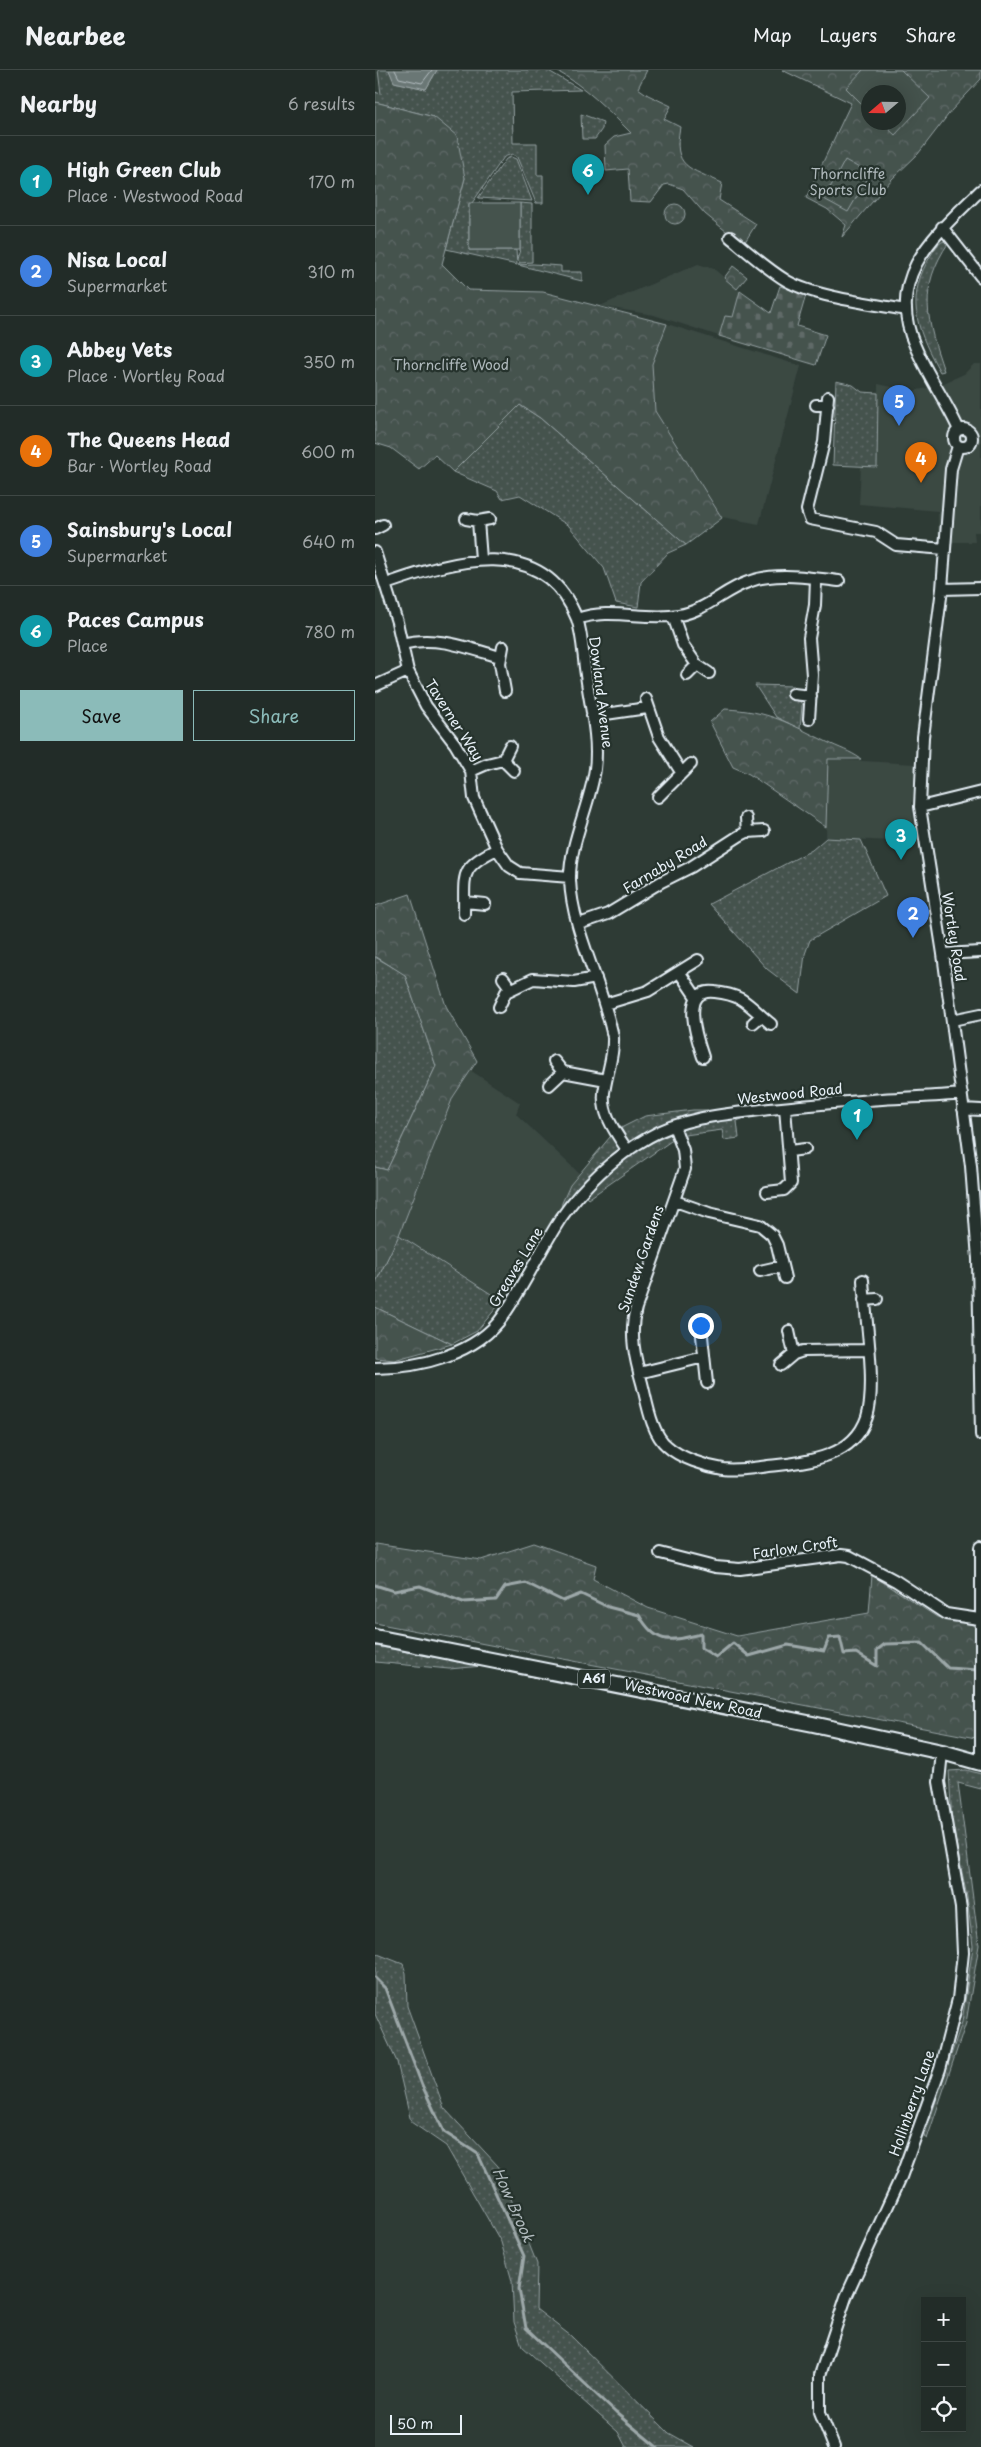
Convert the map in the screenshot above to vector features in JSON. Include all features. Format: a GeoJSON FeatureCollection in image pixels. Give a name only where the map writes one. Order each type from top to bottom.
{"type":"FeatureCollection","features":[{"type":"Feature","properties":{"kind":"highway","name":"Westwood New Road"},"geometry":{"type":"LineString","coordinates":[[375,1637],[647,1690],[942,1752],[981,1763]]}},
{"type":"Feature","properties":{"kind":"street"},"geometry":{"type":"LineString","coordinates":[[959,430],[946,400],[914,345],[906,310],[909,285],[915,264],[925,246],[981,190]]}},
{"type":"Feature","properties":{"kind":"street"},"geometry":{"type":"LineString","coordinates":[[942,227],[981,277]]}},
{"type":"Feature","properties":{"kind":"street"},"geometry":{"type":"LineString","coordinates":[[730,237],[777,274],[800,287],[851,300],[906,310]]}},
{"type":"Feature","properties":{"kind":"street"},"geometry":{"type":"LineString","coordinates":[[816,404],[828,401],[825,442],[807,510],[810,519],[876,532],[896,545],[945,549]]}},
{"type":"Feature","properties":{"kind":"street"},"geometry":{"type":"LineString","coordinates":[[959,430],[968,431],[977,438],[966,447],[958,446],[954,439],[955,433],[959,430]]}},
{"type":"Feature","properties":{"kind":"street","name":"Wortley Road"},"geometry":{"type":"LineString","coordinates":[[958,446],[951,469],[942,589],[923,737],[920,807],[943,954],[971,1166],[980,1259],[981,1435]]}},
{"type":"Feature","properties":{"kind":"street"},"geometry":{"type":"LineString","coordinates":[[465,519],[478,521],[490,519]]}},
{"type":"Feature","properties":{"kind":"street"},"geometry":{"type":"LineString","coordinates":[[478,521],[481,559]]}},
{"type":"Feature","properties":{"kind":"street","name":"Taverner Way"},"geometry":{"type":"LineString","coordinates":[[375,552],[386,584],[408,671],[426,706],[455,744],[471,771],[475,798],[497,849],[509,866],[520,873],[570,877]]}},
{"type":"Feature","properties":{"kind":"street","name":"Dowland Avenue"},"geometry":{"type":"LineString","coordinates":[[386,584],[432,568],[481,559],[515,563],[542,574],[564,597],[577,619],[595,738],[595,770],[570,877],[571,896],[605,1004],[613,1037],[613,1049],[603,1097],[606,1113],[628,1151]]}},
{"type":"Feature","properties":{"kind":"street"},"geometry":{"type":"LineString","coordinates":[[577,619],[598,613],[673,616],[691,612],[735,587],[757,579],[789,577],[839,581]]}},
{"type":"Feature","properties":{"kind":"street"},"geometry":{"type":"LineString","coordinates":[[809,719],[811,665],[809,638],[815,605],[816,579]]}},
{"type":"Feature","properties":{"kind":"street"},"geometry":{"type":"LineString","coordinates":[[942,589],[981,588]]}},
{"type":"Feature","properties":{"kind":"street"},"geometry":{"type":"LineString","coordinates":[[673,616],[683,645],[697,665],[709,673]]}},
{"type":"Feature","properties":{"kind":"street"},"geometry":{"type":"LineString","coordinates":[[402,644],[434,640],[501,652],[505,691]]}},
{"type":"Feature","properties":{"kind":"street"},"geometry":{"type":"LineString","coordinates":[[687,675],[697,665]]}},
{"type":"Feature","properties":{"kind":"street"},"geometry":{"type":"LineString","coordinates":[[375,686],[408,671]]}},
{"type":"Feature","properties":{"kind":"street"},"geometry":{"type":"LineString","coordinates":[[793,694],[811,696]]}},
{"type":"Feature","properties":{"kind":"street"},"geometry":{"type":"LineString","coordinates":[[592,716],[647,703],[659,737],[681,772]]}},
{"type":"Feature","properties":{"kind":"street"},"geometry":{"type":"LineString","coordinates":[[503,760],[509,746]]}},
{"type":"Feature","properties":{"kind":"street"},"geometry":{"type":"LineString","coordinates":[[471,771],[503,760]]}},
{"type":"Feature","properties":{"kind":"street"},"geometry":{"type":"LineString","coordinates":[[503,760],[514,771]]}},
{"type":"Feature","properties":{"kind":"street"},"geometry":{"type":"LineString","coordinates":[[658,797],[691,764]]}},
{"type":"Feature","properties":{"kind":"street"},"geometry":{"type":"LineString","coordinates":[[920,807],[981,792]]}},
{"type":"Feature","properties":{"kind":"street"},"geometry":{"type":"LineString","coordinates":[[746,818],[747,832]]}},
{"type":"Feature","properties":{"kind":"street","name":"Farnaby Road"},"geometry":{"type":"LineString","coordinates":[[579,924],[609,914],[747,832],[764,831]]}},
{"type":"Feature","properties":{"kind":"street"},"geometry":{"type":"LineString","coordinates":[[464,914],[464,880],[471,865],[477,859],[497,849]]}},
{"type":"Feature","properties":{"kind":"street"},"geometry":{"type":"LineString","coordinates":[[465,902],[485,904]]}},
{"type":"Feature","properties":{"kind":"street"},"geometry":{"type":"LineString","coordinates":[[943,954],[981,952]]}},
{"type":"Feature","properties":{"kind":"street"},"geometry":{"type":"LineString","coordinates":[[605,1004],[648,991],[698,960]]}},
{"type":"Feature","properties":{"kind":"street"},"geometry":{"type":"LineString","coordinates":[[680,972],[696,997]]}},
{"type":"Feature","properties":{"kind":"street"},"geometry":{"type":"LineString","coordinates":[[503,978],[511,988]]}},
{"type":"Feature","properties":{"kind":"street"},"geometry":{"type":"LineString","coordinates":[[499,1007],[506,992],[511,988],[539,978],[566,982],[596,978]]}},
{"type":"Feature","properties":{"kind":"street"},"geometry":{"type":"LineString","coordinates":[[703,1057],[693,1021],[694,1002],[696,997],[702,993],[710,991],[731,995],[749,1005],[757,1019],[771,1024]]}},
{"type":"Feature","properties":{"kind":"street"},"geometry":{"type":"LineString","coordinates":[[952,1020],[981,1014]]}},
{"type":"Feature","properties":{"kind":"street"},"geometry":{"type":"LineString","coordinates":[[554,1062],[563,1072],[606,1080]]}},
{"type":"Feature","properties":{"kind":"street"},"geometry":{"type":"LineString","coordinates":[[549,1085],[563,1072]]}},
{"type":"Feature","properties":{"kind":"street","name":"Westwood Road"},"geometry":{"type":"LineString","coordinates":[[628,1151],[648,1138],[673,1126],[707,1117],[785,1108],[962,1094]]}},
{"type":"Feature","properties":{"kind":"street"},"geometry":{"type":"LineString","coordinates":[[767,1192],[784,1190],[791,1183],[790,1151],[785,1108]]}},
{"type":"Feature","properties":{"kind":"street"},"geometry":{"type":"LineString","coordinates":[[963,1109],[981,1110]]}},
{"type":"Feature","properties":{"kind":"street","name":"Sundew Gardens"},"geometry":{"type":"LineString","coordinates":[[673,1126],[685,1160],[683,1180],[633,1318],[633,1342],[639,1373],[658,1434],[669,1448],[691,1459],[722,1469],[751,1468],[823,1458],[841,1449],[856,1435],[867,1418],[869,1408],[871,1385],[863,1280]]}},
{"type":"Feature","properties":{"kind":"street"},"geometry":{"type":"LineString","coordinates":[[790,1151],[805,1149]]}},
{"type":"Feature","properties":{"kind":"street","name":"Greaves Lane"},"geometry":{"type":"LineString","coordinates":[[375,1368],[392,1368],[422,1363],[457,1352],[483,1337],[503,1317],[571,1205],[604,1170],[628,1151]]}},
{"type":"Feature","properties":{"kind":"street"},"geometry":{"type":"LineString","coordinates":[[675,1201],[709,1213],[760,1225],[772,1235],[777,1245],[785,1278]]}},
{"type":"Feature","properties":{"kind":"street"},"geometry":{"type":"LineString","coordinates":[[760,1270],[783,1266]]}},
{"type":"Feature","properties":{"kind":"street"},"geometry":{"type":"LineString","coordinates":[[864,1300],[877,1299]]}},
{"type":"Feature","properties":{"kind":"street"},"geometry":{"type":"LineString","coordinates":[[789,1331],[794,1354]]}},
{"type":"Feature","properties":{"kind":"street"},"geometry":{"type":"LineString","coordinates":[[703,1336],[703,1357],[707,1383]]}},
{"type":"Feature","properties":{"kind":"street"},"geometry":{"type":"LineString","coordinates":[[781,1365],[794,1354],[814,1350],[841,1352],[868,1350]]}},
{"type":"Feature","properties":{"kind":"street"},"geometry":{"type":"LineString","coordinates":[[639,1373],[703,1357]]}},
{"type":"Feature","properties":{"kind":"street"},"geometry":{"type":"LineString","coordinates":[[981,1548],[979,1619],[981,1763]]}},
{"type":"Feature","properties":{"kind":"street","name":"Farlow Croft"},"geometry":{"type":"LineString","coordinates":[[660,1552],[715,1567],[740,1569],[841,1555],[849,1556],[896,1581],[946,1614],[979,1619]]}},
{"type":"Feature","properties":{"kind":"street","name":"Hollinberry Lane"},"geometry":{"type":"LineString","coordinates":[[834,2447],[820,2412],[820,2375],[846,2297],[901,2177],[940,2069],[959,1999],[963,1953],[961,1908],[939,1782],[942,1752]]}},
{"type":"Feature","properties":{"kind":"shaded area"},"geometry":{"type":"Polygon","coordinates":[[[698,264],[714,269],[740,291],[733,318],[725,316],[719,336],[654,315],[600,306],[698,264]]]}},
{"type":"Feature","properties":{"kind":"shaded area"},"geometry":{"type":"Polygon","coordinates":[[[667,324],[801,366],[759,524],[722,517],[655,411],[652,364],[667,324]]]}},
{"type":"Feature","properties":{"kind":"shaded area"},"geometry":{"type":"Polygon","coordinates":[[[974,364],[981,364],[981,532],[974,532],[975,542],[949,542],[938,539],[938,511],[859,504],[861,466],[877,466],[878,384],[906,390],[907,388],[913,391],[937,386],[964,374],[974,364]]]}},
{"type":"Feature","properties":{"kind":"shaded area"},"geometry":{"type":"Polygon","coordinates":[[[828,759],[915,764],[912,807],[916,842],[826,838],[828,759]]]}},
{"type":"Feature","properties":{"kind":"shaded area"},"geometry":{"type":"Polygon","coordinates":[[[470,1070],[520,1103],[516,1114],[582,1176],[502,1301],[399,1235],[453,1097],[470,1070]]]}},
{"type":"Feature","properties":{"kind":"green space"},"geometry":{"type":"Polygon","coordinates":[[[378,70],[389,70],[395,82],[426,89],[437,70],[547,70],[581,90],[512,92],[513,143],[537,143],[537,175],[543,175],[543,203],[536,203],[517,157],[512,154],[504,157],[472,203],[469,204],[469,250],[516,250],[517,265],[446,249],[465,178],[434,117],[375,102],[375,92],[381,94],[378,70]]]}},
{"type":"Feature","properties":{"kind":"green space"},"geometry":{"type":"Polygon","coordinates":[[[555,70],[647,70],[638,88],[671,106],[664,119],[680,127],[678,141],[681,159],[693,170],[722,183],[719,200],[756,224],[743,245],[705,214],[683,189],[669,184],[664,185],[651,202],[630,201],[628,169],[606,171],[605,145],[614,137],[631,133],[586,91],[555,70]]]}},
{"type":"Feature","properties":{"kind":"green space","name":"Thorncliffe Sports Club"},"geometry":{"type":"Polygon","coordinates":[[[782,70],[981,70],[981,79],[951,111],[918,154],[892,179],[842,237],[846,225],[827,209],[806,198],[851,103],[782,70]]]}},
{"type":"Feature","properties":{"kind":"green space"},"geometry":{"type":"Polygon","coordinates":[[[863,70],[901,70],[930,98],[906,123],[906,85],[861,85],[861,103],[846,88],[863,70]]]}},
{"type":"Feature","properties":{"kind":"green space","name":"Thorncliffe Wood"},"geometry":{"type":"Polygon","coordinates":[[[375,102],[434,117],[457,136],[465,178],[442,264],[468,290],[543,292],[667,324],[652,364],[655,411],[722,518],[686,545],[540,418],[520,405],[453,472],[435,455],[419,469],[391,448],[375,443],[375,102]]]}},
{"type":"Feature","properties":{"kind":"green space"},"geometry":{"type":"Polygon","coordinates":[[[581,114],[603,122],[602,129],[595,139],[582,139],[581,114]]]}},
{"type":"Feature","properties":{"kind":"green space"},"geometry":{"type":"Polygon","coordinates":[[[890,130],[900,130],[895,135],[890,130]]]}},
{"type":"Feature","properties":{"kind":"green space"},"geometry":{"type":"Polygon","coordinates":[[[511,157],[516,159],[532,201],[478,198],[506,159],[511,157]]]}},
{"type":"Feature","properties":{"kind":"green space"},"geometry":{"type":"Polygon","coordinates":[[[845,160],[870,174],[848,212],[824,199],[845,160]]]}},
{"type":"Feature","properties":{"kind":"green space"},"geometry":{"type":"Polygon","coordinates":[[[469,203],[520,203],[520,250],[469,250],[469,203]]]}},
{"type":"Feature","properties":{"kind":"green space"},"geometry":{"type":"Polygon","coordinates":[[[520,203],[532,204],[532,262],[520,263],[517,259],[520,250],[520,203]]]}},
{"type":"Feature","properties":{"kind":"green space"},"geometry":{"type":"Polygon","coordinates":[[[675,204],[682,207],[685,214],[682,221],[675,224],[668,221],[665,214],[668,207],[675,204]]]}},
{"type":"Feature","properties":{"kind":"green space"},"geometry":{"type":"Polygon","coordinates":[[[944,241],[949,242],[932,275],[928,305],[933,336],[944,371],[940,372],[926,345],[917,318],[916,305],[920,277],[934,250],[944,241]]]}},
{"type":"Feature","properties":{"kind":"green space"},"geometry":{"type":"Polygon","coordinates":[[[518,265],[561,266],[561,272],[582,272],[582,281],[518,265]]]}},
{"type":"Feature","properties":{"kind":"green space"},"geometry":{"type":"Polygon","coordinates":[[[733,266],[747,277],[737,289],[724,278],[733,266]]]}},
{"type":"Feature","properties":{"kind":"green space"},"geometry":{"type":"Polygon","coordinates":[[[780,286],[806,295],[797,326],[826,335],[816,365],[719,336],[725,316],[733,317],[740,291],[771,313],[780,286]]]}},
{"type":"Feature","properties":{"kind":"green space"},"geometry":{"type":"Polygon","coordinates":[[[836,381],[853,385],[862,392],[878,393],[877,467],[833,465],[836,381]]]}},
{"type":"Feature","properties":{"kind":"green space"},"geometry":{"type":"Polygon","coordinates":[[[520,405],[540,418],[686,545],[668,553],[641,582],[638,607],[616,603],[604,568],[569,526],[520,495],[502,499],[497,491],[453,472],[520,405]]]}},
{"type":"Feature","properties":{"kind":"green space"},"geometry":{"type":"Polygon","coordinates":[[[755,685],[793,686],[792,700],[800,701],[802,705],[800,729],[776,717],[755,685]]]}},
{"type":"Feature","properties":{"kind":"green space"},"geometry":{"type":"Polygon","coordinates":[[[725,709],[754,712],[778,719],[861,759],[828,759],[826,827],[749,774],[733,767],[710,722],[725,709]]]}},
{"type":"Feature","properties":{"kind":"green space"},"geometry":{"type":"Polygon","coordinates":[[[826,838],[861,840],[886,896],[810,940],[805,954],[800,994],[767,969],[709,904],[812,850],[826,838]]]}},
{"type":"Feature","properties":{"kind":"green space"},"geometry":{"type":"Polygon","coordinates":[[[410,894],[446,1006],[477,1061],[453,1097],[399,1235],[375,1284],[375,1167],[387,1170],[436,1066],[405,975],[375,956],[375,906],[410,894]]]}},
{"type":"Feature","properties":{"kind":"green space"},"geometry":{"type":"Polygon","coordinates":[[[375,957],[405,974],[436,1066],[387,1170],[375,1167],[375,957]]]}},
{"type":"Feature","properties":{"kind":"green space"},"geometry":{"type":"Polygon","coordinates":[[[708,1110],[663,1125],[625,1146],[591,1174],[561,1211],[562,1203],[570,1185],[615,1131],[645,1116],[708,1110]]]}},
{"type":"Feature","properties":{"kind":"green space"},"geometry":{"type":"Polygon","coordinates":[[[742,1115],[742,1119],[737,1121],[739,1138],[724,1140],[722,1130],[685,1135],[671,1141],[588,1199],[585,1196],[618,1164],[656,1141],[697,1125],[742,1115]]]}},
{"type":"Feature","properties":{"kind":"green space"},"geometry":{"type":"Polygon","coordinates":[[[399,1235],[502,1301],[477,1331],[452,1344],[375,1307],[375,1284],[399,1235]]]}},
{"type":"Feature","properties":{"kind":"green space"},"geometry":{"type":"Polygon","coordinates":[[[375,1307],[452,1344],[394,1360],[375,1358],[375,1307]]]}},
{"type":"Feature","properties":{"kind":"green space"},"geometry":{"type":"Polygon","coordinates":[[[534,1543],[596,1565],[593,1579],[648,1608],[737,1636],[869,1613],[872,1575],[937,1617],[973,1625],[981,1637],[981,1739],[375,1623],[375,1544],[481,1560],[534,1543]]]}},
{"type":"Feature","properties":{"kind":"green space"},"geometry":{"type":"Polygon","coordinates":[[[375,1646],[483,1666],[449,1669],[375,1662],[375,1646]]]}},
{"type":"Feature","properties":{"kind":"green space"},"geometry":{"type":"Polygon","coordinates":[[[966,1770],[981,1774],[981,1789],[958,1783],[979,1945],[966,2023],[927,2139],[924,2137],[962,2022],[973,1946],[967,1897],[952,1823],[949,1771],[966,1770]]]}},
{"type":"Feature","properties":{"kind":"green space"},"geometry":{"type":"Polygon","coordinates":[[[375,1953],[403,1964],[406,1973],[407,2006],[444,2108],[498,2166],[537,2264],[536,2309],[571,2336],[669,2433],[694,2447],[626,2447],[618,2432],[522,2346],[514,2322],[512,2281],[501,2242],[446,2146],[411,2122],[397,2062],[375,2014],[375,1953]]]}},
{"type":"Feature","properties":{"kind":"water"},"geometry":{"type":"Polygon","coordinates":[[[389,70],[437,70],[426,89],[394,82],[389,70]]]}},
{"type":"Feature","properties":{"kind":"waterway"},"geometry":{"type":"LineString","coordinates":[[375,1585],[394,1591],[420,1586],[463,1602],[496,1600],[505,1587],[526,1583],[563,1601],[581,1594],[608,1607],[639,1615],[652,1632],[665,1639],[701,1634],[701,1648],[716,1657],[733,1643],[749,1656],[788,1645],[824,1651],[829,1638],[840,1637],[844,1654],[856,1653],[877,1666],[877,1650],[885,1644],[922,1643],[948,1668],[978,1670]]}},
{"type":"Feature","properties":{"kind":"waterway","name":"How Brook"},"geometry":{"type":"LineString","coordinates":[[375,1978],[385,1988],[422,2085],[444,2132],[478,2154],[524,2256],[519,2289],[526,2328],[616,2413],[657,2447]]}},
{"type":"Feature","properties":{"kind":"place","name":"Paces Campus"},"geometry":{"type":"Point","coordinates":[588,195]}},
{"type":"Feature","properties":{"kind":"place","name":"Sainsbury's Local"},"geometry":{"type":"Point","coordinates":[899,426]}},
{"type":"Feature","properties":{"kind":"place","name":"The Queens Head"},"geometry":{"type":"Point","coordinates":[921,483]}},
{"type":"Feature","properties":{"kind":"place","name":"Abbey Vets"},"geometry":{"type":"Point","coordinates":[901,860]}},
{"type":"Feature","properties":{"kind":"place","name":"Nisa Local"},"geometry":{"type":"Point","coordinates":[913,938]}},
{"type":"Feature","properties":{"kind":"place","name":"High Green Club"},"geometry":{"type":"Point","coordinates":[857,1140]}}]}
